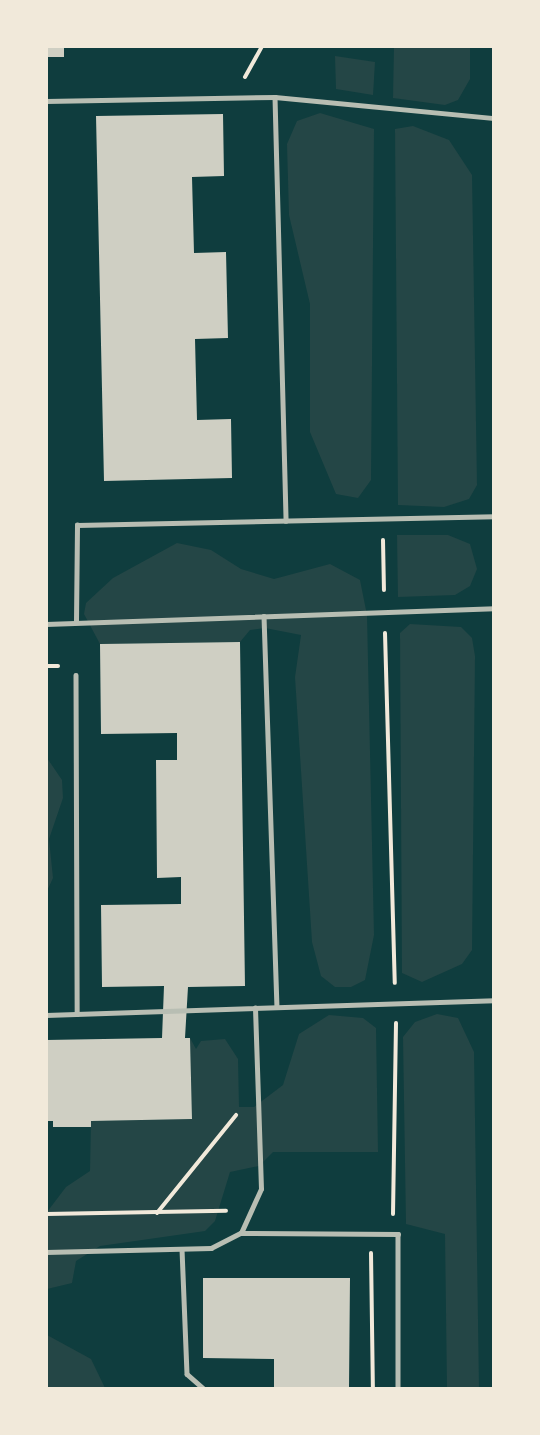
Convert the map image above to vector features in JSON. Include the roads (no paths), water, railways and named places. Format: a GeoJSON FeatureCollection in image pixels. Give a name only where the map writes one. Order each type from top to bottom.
{"type":"FeatureCollection","features":[{"type":"Feature","properties":{"kind":"lane"},"geometry":{"type":"LineString","coordinates":[[275,97],[286,520]]}},
{"type":"Feature","properties":{"kind":"lane"},"geometry":{"type":"LineString","coordinates":[[46,101],[275,97],[494,118]]}},
{"type":"Feature","properties":{"kind":"lane"},"geometry":{"type":"LineString","coordinates":[[76,622],[77,525],[494,516]]}},
{"type":"Feature","properties":{"kind":"lane"},"geometry":{"type":"LineString","coordinates":[[46,624],[494,608]]}},
{"type":"Feature","properties":{"kind":"lane"},"geometry":{"type":"LineString","coordinates":[[264,616],[277,1007]]}},
{"type":"Feature","properties":{"kind":"lane"},"geometry":{"type":"LineString","coordinates":[[76,675],[77,1014]]}},
{"type":"Feature","properties":{"kind":"lane"},"geometry":{"type":"LineString","coordinates":[[46,1015],[494,1000]]}},
{"type":"Feature","properties":{"kind":"lane"},"geometry":{"type":"LineString","coordinates":[[241,1233],[261,1189],[255,1008]]}},
{"type":"Feature","properties":{"kind":"lane"},"geometry":{"type":"LineString","coordinates":[[46,1252],[211,1248],[241,1233],[370,1236],[398,1234],[398,1389]]}},
{"type":"Feature","properties":{"kind":"lane"},"geometry":{"type":"LineString","coordinates":[[182,1248],[187,1374],[203,1389]]}}]}
